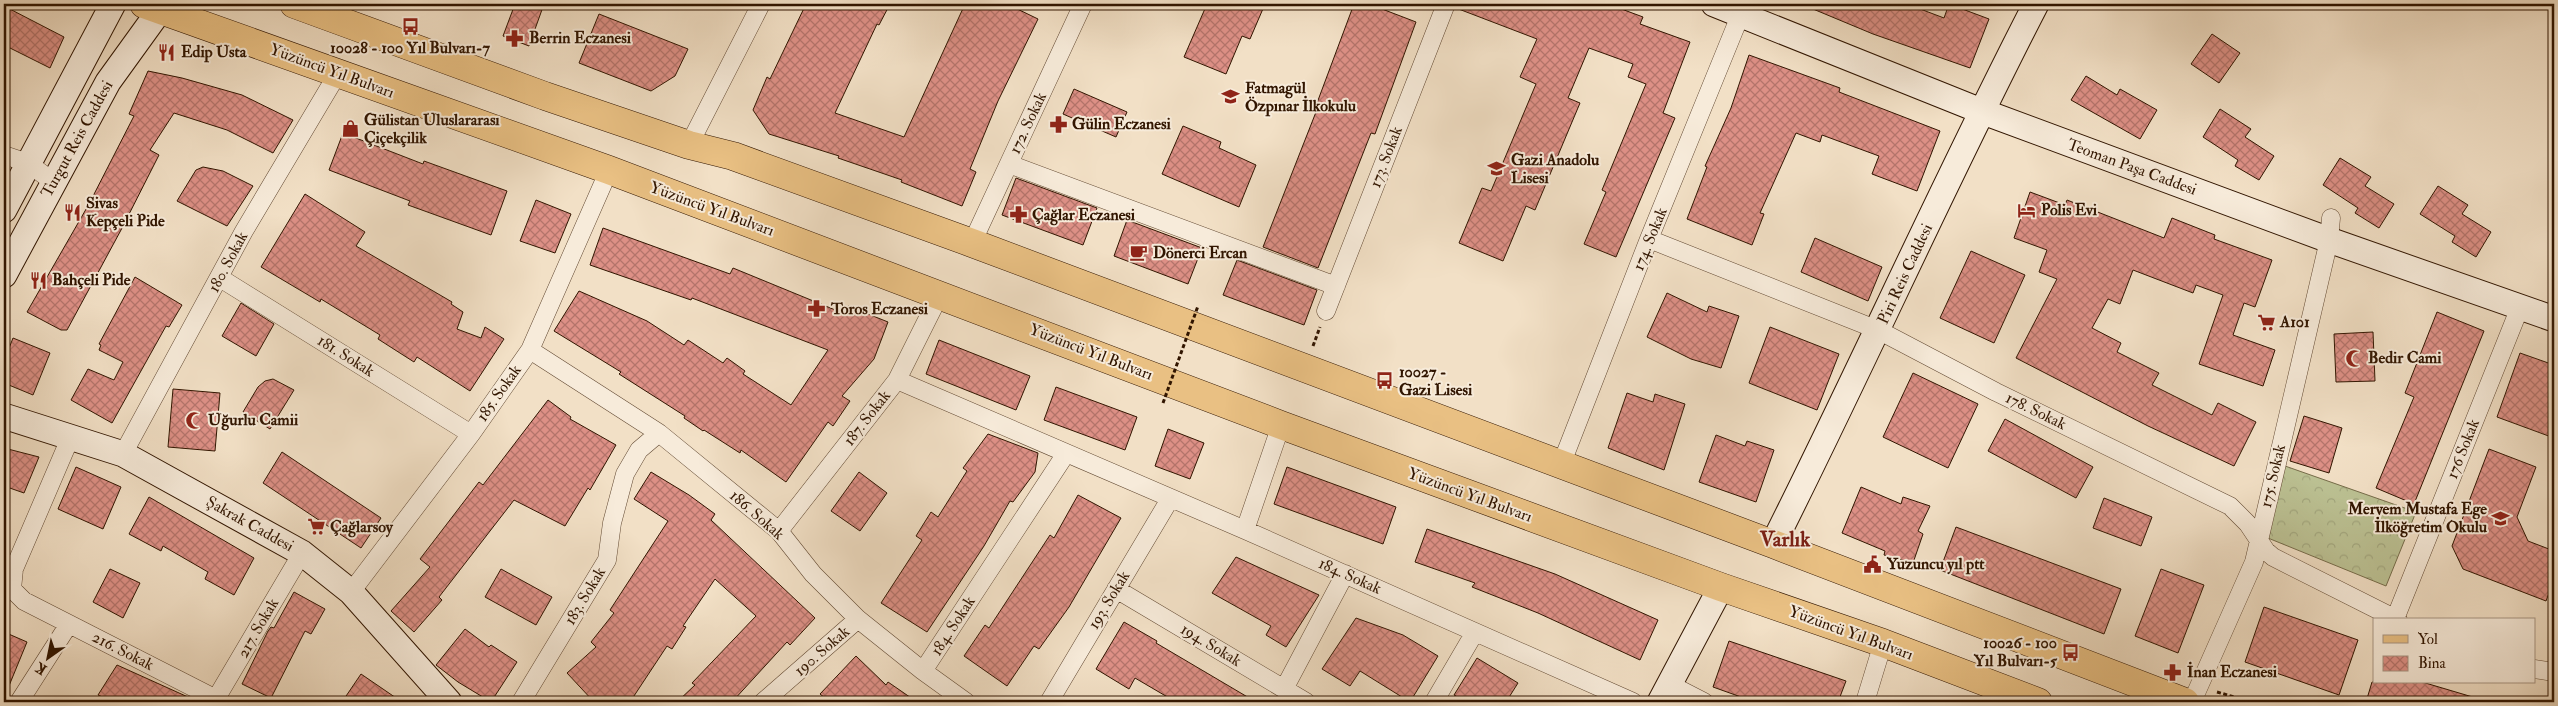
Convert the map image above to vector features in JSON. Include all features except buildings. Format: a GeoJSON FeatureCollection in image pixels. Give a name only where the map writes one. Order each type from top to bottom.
{"type":"FeatureCollection","features":[{"type":"Feature","properties":{"kind":"main road"},"geometry":{"type":"LineString","coordinates":[[294,4],[545,96],[689,145],[733,156],[972,243],[1773,544],[2192,697]]}},
{"type":"Feature","properties":{"kind":"main road","name":"Yüzüncü Yıl Bulvarı"},"geometry":{"type":"LineString","coordinates":[[152,7],[609,170],[1281,425],[1721,587],[1883,643],[2038,702]]}},
{"type":"Feature","properties":{"kind":"street","name":"Turgut Reis Caddesi"},"geometry":{"type":"LineString","coordinates":[[4,210],[113,4]]}},
{"type":"Feature","properties":{"kind":"street"},"geometry":{"type":"LineString","coordinates":[[689,145],[761,4]]}},
{"type":"Feature","properties":{"kind":"street","name":"172. Sokak"},"geometry":{"type":"LineString","coordinates":[[972,243],[1083,4]]}},
{"type":"Feature","properties":{"kind":"street","name":"173. Sokak"},"geometry":{"type":"LineString","coordinates":[[1326,311],[1446,4]]}},
{"type":"Feature","properties":{"kind":"street","name":"Teoman Paşa Caddesi"},"geometry":{"type":"LineString","coordinates":[[1714,4],[1743,9],[1981,111],[2330,229],[2520,307],[2554,319]]}},
{"type":"Feature","properties":{"kind":"street","name":"Piri Reis Caddesi"},"geometry":{"type":"LineString","coordinates":[[1773,544],[1878,330],[1981,111],[2036,4]]}},
{"type":"Feature","properties":{"kind":"street","name":"Turgut Reis Caddesi"},"geometry":{"type":"LineString","coordinates":[[4,275],[52,181],[152,7]]}},
{"type":"Feature","properties":{"kind":"street","name":"174. Sokak"},"geometry":{"type":"LineString","coordinates":[[1561,465],[1649,239],[1743,9]]}},
{"type":"Feature","properties":{"kind":"street","name":"180. Sokak"},"geometry":{"type":"LineString","coordinates":[[123,454],[244,231],[338,73]]}},
{"type":"Feature","properties":{"kind":"street"},"geometry":{"type":"LineString","coordinates":[[4,155],[28,163],[52,181]]}},
{"type":"Feature","properties":{"kind":"street"},"geometry":{"type":"LineString","coordinates":[[1009,164],[1336,286]]}},
{"type":"Feature","properties":{"kind":"street","name":"185. Sokak"},"geometry":{"type":"LineString","coordinates":[[351,592],[471,434],[530,350],[609,170]]}},
{"type":"Feature","properties":{"kind":"street","name":"175. Sokak"},"geometry":{"type":"LineString","coordinates":[[2192,697],[2254,562],[2330,229]]}},
{"type":"Feature","properties":{"kind":"street","name":"178. Sokak"},"geometry":{"type":"LineString","coordinates":[[1649,239],[1878,330],[1996,392],[2230,506],[2248,524],[2266,551],[2273,557],[2395,618]]}},
{"type":"Feature","properties":{"kind":"street","name":"181. Sokak"},"geometry":{"type":"LineString","coordinates":[[220,278],[471,434]]}},
{"type":"Feature","properties":{"kind":"street","name":"187. Sokak"},"geometry":{"type":"LineString","coordinates":[[779,532],[896,380],[940,294]]}},
{"type":"Feature","properties":{"kind":"street","name":"176 Sokak"},"geometry":{"type":"LineString","coordinates":[[2397,618],[2520,307]]}},
{"type":"Feature","properties":{"kind":"street","name":"186. Sokak"},"geometry":{"type":"LineString","coordinates":[[530,350],[658,433],[779,532],[813,574],[858,619],[923,672],[966,702]]}},
{"type":"Feature","properties":{"kind":"street","name":"184. Sokak"},"geometry":{"type":"LineString","coordinates":[[896,380],[1245,530],[1633,702]]}},
{"type":"Feature","properties":{"kind":"street","name":"Şakrak Caddesi"},"geometry":{"type":"LineString","coordinates":[[4,416],[123,454],[302,553],[351,592],[449,702]]}},
{"type":"Feature","properties":{"kind":"street"},"geometry":{"type":"LineString","coordinates":[[1245,530],[1281,425]]}},
{"type":"Feature","properties":{"kind":"street","name":"183. Sokak"},"geometry":{"type":"LineString","coordinates":[[521,702],[607,560],[612,523],[625,474],[639,450],[658,433]]}},
{"type":"Feature","properties":{"kind":"street","name":"216. Sokak"},"geometry":{"type":"LineString","coordinates":[[71,436],[14,569],[12,589],[24,601],[218,701]]}},
{"type":"Feature","properties":{"kind":"street","name":"184. Sokak"},"geometry":{"type":"LineString","coordinates":[[923,672],[1065,454]]}},
{"type":"Feature","properties":{"kind":"street","name":"193. Sokak"},"geometry":{"type":"LineString","coordinates":[[1049,702],[1170,499]]}},
{"type":"Feature","properties":{"kind":"street","name":"217. Sokak"},"geometry":{"type":"LineString","coordinates":[[218,701],[302,553]]}},
{"type":"Feature","properties":{"kind":"street"},"geometry":{"type":"LineString","coordinates":[[1284,689],[1344,574]]}},
{"type":"Feature","properties":{"kind":"street"},"geometry":{"type":"LineString","coordinates":[[1704,702],[1664,693],[1721,587]]}},
{"type":"Feature","properties":{"kind":"street","name":"194. Sokak"},"geometry":{"type":"LineString","coordinates":[[1116,588],[1306,702]]}},
{"type":"Feature","properties":{"kind":"street","name":"190. Sokak"},"geometry":{"type":"LineString","coordinates":[[763,702],[858,619]]}},
{"type":"Feature","properties":{"kind":"street"},"geometry":{"type":"LineString","coordinates":[[19,702],[69,624]]}},
{"type":"Feature","properties":{"kind":"street"},"geometry":{"type":"LineString","coordinates":[[1434,702],[1475,632]]}},
{"type":"Feature","properties":{"kind":"street"},"geometry":{"type":"LineString","coordinates":[[1866,702],[1883,643]]}},
{"type":"Feature","properties":{"kind":"street"},"geometry":{"type":"LineString","coordinates":[[2536,669],[2554,672]]}},
{"type":"Feature","properties":{"kind":"path"},"geometry":{"type":"LineString","coordinates":[[1164,404],[1198,306],[1207,309]]}},
{"type":"Feature","properties":{"kind":"path"},"geometry":{"type":"LineString","coordinates":[[1304,344],[1312,348],[1326,311]]}},
{"type":"Feature","properties":{"kind":"path"},"geometry":{"type":"LineString","coordinates":[[2192,697],[2252,702]]}},
{"type":"Feature","properties":{"kind":"green space"},"geometry":{"type":"Polygon","coordinates":[[[2285,466],[2416,512],[2386,586],[2263,536],[2285,466]]]}},
{"type":"Feature","properties":{"kind":"place","name":"10028 - 100 Yıl Bulvarı-7"},"geometry":{"type":"Point","coordinates":[410,27]}},
{"type":"Feature","properties":{"kind":"place","name":"Berrin Eczanesi"},"geometry":{"type":"Point","coordinates":[515,38]}},
{"type":"Feature","properties":{"kind":"place","name":"Edip Usta"},"geometry":{"type":"Point","coordinates":[167,52]}},
{"type":"Feature","properties":{"kind":"place","name":"Fatmagül Özpınar İlkokulu"},"geometry":{"type":"Point","coordinates":[1231,97]}},
{"type":"Feature","properties":{"kind":"place","name":"Gülin Eczanesi"},"geometry":{"type":"Point","coordinates":[1058,124]}},
{"type":"Feature","properties":{"kind":"place","name":"Gülistan Uluslararası Çiçekçilik"},"geometry":{"type":"Point","coordinates":[350,129]}},
{"type":"Feature","properties":{"kind":"place","name":"Gazi Anadolu Lisesi"},"geometry":{"type":"Point","coordinates":[1497,169]}},
{"type":"Feature","properties":{"kind":"place","name":"Polis Evi"},"geometry":{"type":"Point","coordinates":[2027,210]}},
{"type":"Feature","properties":{"kind":"place","name":"Sivas Kepçeli Pide"},"geometry":{"type":"Point","coordinates":[72,212]}},
{"type":"Feature","properties":{"kind":"place","name":"Çağlar Eczanesi"},"geometry":{"type":"Point","coordinates":[1018,215]}},
{"type":"Feature","properties":{"kind":"place","name":"Dönerci Ercan"},"geometry":{"type":"Point","coordinates":[1139,253]}},
{"type":"Feature","properties":{"kind":"place","name":"Bahçeli Pide"},"geometry":{"type":"Point","coordinates":[38,280]}},
{"type":"Feature","properties":{"kind":"place","name":"Toros Eczanesi"},"geometry":{"type":"Point","coordinates":[817,309]}},
{"type":"Feature","properties":{"kind":"place","name":"A101"},"geometry":{"type":"Point","coordinates":[2266,322]}},
{"type":"Feature","properties":{"kind":"place","name":"Bedir Cami"},"geometry":{"type":"Point","coordinates":[2354,358]}},
{"type":"Feature","properties":{"kind":"place","name":"10027 - Gazi Lisesi"},"geometry":{"type":"Point","coordinates":[1385,381]}},
{"type":"Feature","properties":{"kind":"place","name":"Uğurlu Camii"},"geometry":{"type":"Point","coordinates":[194,420]}},
{"type":"Feature","properties":{"kind":"place","name":"Meryem Mustafa Ege İlköğretim Okulu"},"geometry":{"type":"Point","coordinates":[2501,518]}},
{"type":"Feature","properties":{"kind":"place","name":"Çağlarsoy"},"geometry":{"type":"Point","coordinates":[316,527]}},
{"type":"Feature","properties":{"kind":"place","name":"Yuzuncu yıl ptt"},"geometry":{"type":"Point","coordinates":[1873,564]}},
{"type":"Feature","properties":{"kind":"place","name":"10026 - 100 Yıl Bulvarı-5"},"geometry":{"type":"Point","coordinates":[2071,652]}},
{"type":"Feature","properties":{"kind":"place","name":"İnan Eczanesi"},"geometry":{"type":"Point","coordinates":[2173,672]}},
{"type":"Feature","properties":{"kind":"district","name":"Varlık"},"geometry":{"type":"Point","coordinates":[1785,539]}}]}
